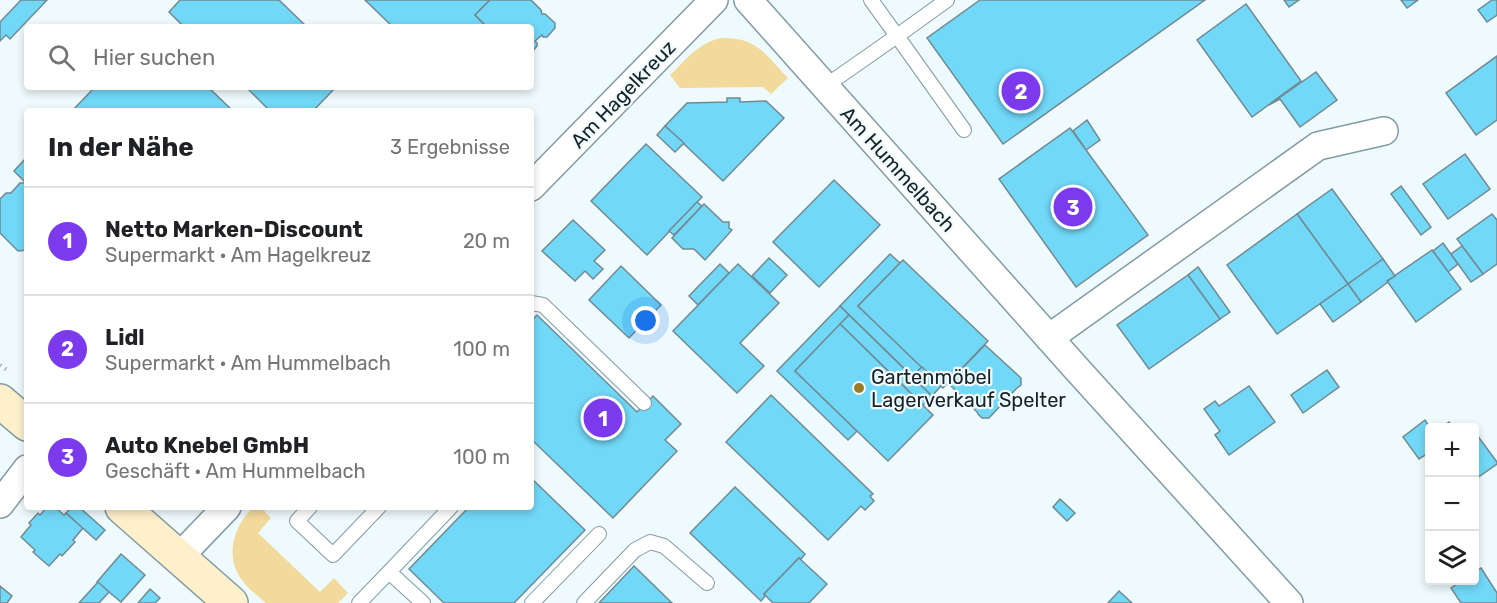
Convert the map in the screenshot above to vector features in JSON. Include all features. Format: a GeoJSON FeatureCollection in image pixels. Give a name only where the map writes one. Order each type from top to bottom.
{"type":"FeatureCollection","features":[{"type":"Feature","properties":{"kind":"main road"},"geometry":{"type":"LineString","coordinates":[[0,401],[24,421]]}},
{"type":"Feature","properties":{"kind":"main road"},"geometry":{"type":"LineString","coordinates":[[125,510],[231,603]]}},
{"type":"Feature","properties":{"kind":"street","name":"Am Hagelkreuz"},"geometry":{"type":"LineString","coordinates":[[534,184],[714,0]]}},
{"type":"Feature","properties":{"kind":"street","name":"Am Hummelbach"},"geometry":{"type":"LineString","coordinates":[[748,0],[1289,603]]}},
{"type":"Feature","properties":{"kind":"street"},"geometry":{"type":"LineString","coordinates":[[1049,338],[1318,146],[1384,131]]}},
{"type":"Feature","properties":{"kind":"street"},"geometry":{"type":"LineString","coordinates":[[0,504],[24,473]]}},
{"type":"Feature","properties":{"kind":"street"},"geometry":{"type":"LineString","coordinates":[[179,557],[224,510]]}},
{"type":"Feature","properties":{"kind":"lane"},"geometry":{"type":"LineString","coordinates":[[871,0],[964,130]]}},
{"type":"Feature","properties":{"kind":"lane"},"geometry":{"type":"LineString","coordinates":[[824,87],[947,0]]}},
{"type":"Feature","properties":{"kind":"lane"},"geometry":{"type":"LineString","coordinates":[[534,304],[543,306],[644,403]]}},
{"type":"Feature","properties":{"kind":"lane"},"geometry":{"type":"LineString","coordinates":[[307,510],[297,521],[333,555],[376,510]]}},
{"type":"Feature","properties":{"kind":"lane"},"geometry":{"type":"LineString","coordinates":[[359,603],[448,510]]}},
{"type":"Feature","properties":{"kind":"lane"},"geometry":{"type":"LineString","coordinates":[[532,603],[598,534]]}},
{"type":"Feature","properties":{"kind":"lane"},"geometry":{"type":"LineString","coordinates":[[584,603],[635,550],[650,542],[664,546],[707,583]]}},
{"type":"Feature","properties":{"kind":"lane"},"geometry":{"type":"LineString","coordinates":[[389,572],[423,603]]}},
{"type":"Feature","properties":{"kind":"shaded area"},"geometry":{"type":"Polygon","coordinates":[[[721,38],[733,38],[752,44],[788,78],[771,94],[763,87],[680,88],[670,75],[699,48],[721,38]]]}},
{"type":"Feature","properties":{"kind":"shaded area"},"geometry":{"type":"Polygon","coordinates":[[[251,510],[265,510],[271,518],[258,533],[320,592],[334,578],[348,593],[338,603],[266,603],[238,575],[234,563],[235,537],[251,510]]]}},
{"type":"Feature","properties":{"kind":"building"},"geometry":{"type":"Polygon","coordinates":[[[21,0],[47,0],[10,39],[6,35],[0,41],[0,22],[21,0]]]}},
{"type":"Feature","properties":{"kind":"building"},"geometry":{"type":"Polygon","coordinates":[[[180,0],[279,0],[304,24],[181,24],[169,12],[180,0]]]}},
{"type":"Feature","properties":{"kind":"building"},"geometry":{"type":"Polygon","coordinates":[[[365,0],[490,0],[475,15],[484,24],[390,24],[365,0]]]}},
{"type":"Feature","properties":{"kind":"building"},"geometry":{"type":"Polygon","coordinates":[[[490,0],[531,0],[542,14],[555,23],[555,28],[547,37],[542,35],[535,41],[537,46],[534,50],[534,24],[484,24],[475,15],[490,0]]]}},
{"type":"Feature","properties":{"kind":"building"},"geometry":{"type":"Polygon","coordinates":[[[980,0],[1205,0],[1003,144],[927,38],[980,0]]]}},
{"type":"Feature","properties":{"kind":"building"},"geometry":{"type":"Polygon","coordinates":[[[1284,0],[1299,0],[1289,7],[1284,0]]]}},
{"type":"Feature","properties":{"kind":"building"},"geometry":{"type":"Polygon","coordinates":[[[1401,0],[1418,0],[1407,8],[1401,0]]]}},
{"type":"Feature","properties":{"kind":"building"},"geometry":{"type":"Polygon","coordinates":[[[1492,0],[1497,0],[1497,15],[1487,22],[1478,10],[1492,0]]]}},
{"type":"Feature","properties":{"kind":"building"},"geometry":{"type":"Polygon","coordinates":[[[1246,4],[1301,81],[1252,117],[1197,40],[1246,4]]]}},
{"type":"Feature","properties":{"kind":"building"},"geometry":{"type":"Polygon","coordinates":[[[1497,56],[1497,120],[1476,135],[1446,93],[1497,56]]]}},
{"type":"Feature","properties":{"kind":"building"},"geometry":{"type":"Polygon","coordinates":[[[1316,72],[1337,100],[1300,127],[1280,99],[1269,105],[1316,72]]]}},
{"type":"Feature","properties":{"kind":"building"},"geometry":{"type":"Polygon","coordinates":[[[92,90],[211,90],[230,108],[75,108],[92,90]]]}},
{"type":"Feature","properties":{"kind":"building"},"geometry":{"type":"Polygon","coordinates":[[[249,90],[333,90],[316,108],[267,108],[249,90]]]}},
{"type":"Feature","properties":{"kind":"building"},"geometry":{"type":"Polygon","coordinates":[[[727,98],[740,98],[740,102],[766,101],[784,118],[723,181],[665,126],[687,103],[727,102],[727,98]]]}},
{"type":"Feature","properties":{"kind":"building"},"geometry":{"type":"Polygon","coordinates":[[[1087,120],[1100,140],[1086,150],[1073,131],[1087,120]]]}},
{"type":"Feature","properties":{"kind":"building"},"geometry":{"type":"Polygon","coordinates":[[[665,126],[684,143],[675,152],[657,135],[665,126]]]}},
{"type":"Feature","properties":{"kind":"building"},"geometry":{"type":"Polygon","coordinates":[[[1070,128],[1148,235],[1076,287],[999,179],[1070,128]]]}},
{"type":"Feature","properties":{"kind":"building"},"geometry":{"type":"Polygon","coordinates":[[[646,144],[702,197],[647,255],[591,201],[646,144]]]}},
{"type":"Feature","properties":{"kind":"building"},"geometry":{"type":"Polygon","coordinates":[[[1465,154],[1490,189],[1448,219],[1423,184],[1465,154]]]}},
{"type":"Feature","properties":{"kind":"building"},"geometry":{"type":"Polygon","coordinates":[[[24,160],[24,181],[14,171],[24,160]]]}},
{"type":"Feature","properties":{"kind":"building"},"geometry":{"type":"Polygon","coordinates":[[[834,180],[880,225],[819,287],[773,242],[834,180]]]}},
{"type":"Feature","properties":{"kind":"building"},"geometry":{"type":"Polygon","coordinates":[[[20,183],[24,183],[24,250],[18,251],[0,233],[0,199],[6,193],[11,193],[20,183]]]}},
{"type":"Feature","properties":{"kind":"building"},"geometry":{"type":"Polygon","coordinates":[[[1401,186],[1431,227],[1421,235],[1391,194],[1401,186]]]}},
{"type":"Feature","properties":{"kind":"building"},"geometry":{"type":"Polygon","coordinates":[[[1332,189],[1383,259],[1348,284],[1297,214],[1332,189]]]}},
{"type":"Feature","properties":{"kind":"building"},"geometry":{"type":"Polygon","coordinates":[[[697,202],[702,206],[674,235],[669,231],[697,202]]]}},
{"type":"Feature","properties":{"kind":"building"},"geometry":{"type":"Polygon","coordinates":[[[704,204],[723,222],[729,222],[729,228],[732,230],[705,260],[694,249],[683,249],[672,238],[704,204]]]}},
{"type":"Feature","properties":{"kind":"building"},"geometry":{"type":"Polygon","coordinates":[[[1297,214],[1348,284],[1277,334],[1227,265],[1297,214]]]}},
{"type":"Feature","properties":{"kind":"building"},"geometry":{"type":"Polygon","coordinates":[[[1492,214],[1497,220],[1497,264],[1483,274],[1457,239],[1492,214]]]}},
{"type":"Feature","properties":{"kind":"building"},"geometry":{"type":"Polygon","coordinates":[[[573,220],[605,250],[594,261],[603,269],[593,279],[585,271],[575,281],[542,251],[573,220]]]}},
{"type":"Feature","properties":{"kind":"building"},"geometry":{"type":"Polygon","coordinates":[[[1443,243],[1458,264],[1448,272],[1433,251],[1443,243]]]}},
{"type":"Feature","properties":{"kind":"building"},"geometry":{"type":"Polygon","coordinates":[[[1462,246],[1483,274],[1471,282],[1451,254],[1462,246]]]}},
{"type":"Feature","properties":{"kind":"building"},"geometry":{"type":"Polygon","coordinates":[[[1432,250],[1461,289],[1416,322],[1387,281],[1432,250]]]}},
{"type":"Feature","properties":{"kind":"building"},"geometry":{"type":"Polygon","coordinates":[[[890,254],[900,263],[858,306],[922,367],[912,376],[840,306],[890,254]]]}},
{"type":"Feature","properties":{"kind":"building"},"geometry":{"type":"Polygon","coordinates":[[[769,258],[787,275],[770,293],[752,276],[769,258]]]}},
{"type":"Feature","properties":{"kind":"building"},"geometry":{"type":"Polygon","coordinates":[[[1383,259],[1395,276],[1361,302],[1348,284],[1383,259]]]}},
{"type":"Feature","properties":{"kind":"building"},"geometry":{"type":"Polygon","coordinates":[[[903,260],[988,341],[943,388],[858,306],[903,260]]]}},
{"type":"Feature","properties":{"kind":"building"},"geometry":{"type":"Polygon","coordinates":[[[720,264],[729,273],[698,305],[689,296],[720,264]]]}},
{"type":"Feature","properties":{"kind":"building"},"geometry":{"type":"Polygon","coordinates":[[[738,264],[779,303],[740,343],[764,366],[737,393],[673,331],[738,264]]]}},
{"type":"Feature","properties":{"kind":"building"},"geometry":{"type":"Polygon","coordinates":[[[621,266],[661,305],[629,338],[589,300],[621,266]]]}},
{"type":"Feature","properties":{"kind":"building"},"geometry":{"type":"Polygon","coordinates":[[[1198,267],[1230,312],[1220,319],[1188,275],[1198,267]]]}},
{"type":"Feature","properties":{"kind":"building"},"geometry":{"type":"Polygon","coordinates":[[[1188,275],[1220,319],[1149,369],[1117,325],[1188,275]]]}},
{"type":"Feature","properties":{"kind":"building"},"geometry":{"type":"Polygon","coordinates":[[[1348,284],[1361,302],[1333,322],[1320,304],[1348,284]]]}},
{"type":"Feature","properties":{"kind":"building"},"geometry":{"type":"Polygon","coordinates":[[[840,306],[849,315],[795,371],[857,431],[848,440],[777,371],[840,306]]]}},
{"type":"Feature","properties":{"kind":"building"},"geometry":{"type":"Polygon","coordinates":[[[537,315],[637,412],[653,396],[681,424],[665,440],[677,451],[613,518],[534,442],[534,318],[537,315]]]}},
{"type":"Feature","properties":{"kind":"building"},"geometry":{"type":"Polygon","coordinates":[[[849,315],[932,396],[923,405],[840,324],[849,315]]]}},
{"type":"Feature","properties":{"kind":"building","name":"Gartenmöbel Lagerverkauf Spelter"},"geometry":{"type":"Polygon","coordinates":[[[840,324],[933,415],[888,461],[795,371],[840,324]]]}},
{"type":"Feature","properties":{"kind":"building"},"geometry":{"type":"Polygon","coordinates":[[[985,345],[1021,378],[1021,385],[989,418],[982,418],[948,383],[985,345]]]}},
{"type":"Feature","properties":{"kind":"building"},"geometry":{"type":"Polygon","coordinates":[[[922,367],[941,386],[932,396],[912,376],[922,367]]]}},
{"type":"Feature","properties":{"kind":"building"},"geometry":{"type":"Polygon","coordinates":[[[1327,370],[1339,387],[1303,413],[1291,395],[1327,370]]]}},
{"type":"Feature","properties":{"kind":"building"},"geometry":{"type":"Polygon","coordinates":[[[1249,386],[1275,422],[1229,455],[1215,435],[1220,431],[1204,409],[1215,401],[1219,406],[1249,386]]]}},
{"type":"Feature","properties":{"kind":"building"},"geometry":{"type":"Polygon","coordinates":[[[771,395],[873,494],[870,496],[874,501],[865,510],[861,506],[828,540],[726,442],[771,395]]]}},
{"type":"Feature","properties":{"kind":"building"},"geometry":{"type":"Polygon","coordinates":[[[1425,420],[1427,423],[1425,423],[1425,455],[1419,459],[1403,437],[1425,420]]]}},
{"type":"Feature","properties":{"kind":"building"},"geometry":{"type":"Polygon","coordinates":[[[1479,438],[1497,462],[1479,477],[1479,438]]]}},
{"type":"Feature","properties":{"kind":"building"},"geometry":{"type":"Polygon","coordinates":[[[534,481],[585,530],[514,603],[444,603],[409,569],[466,510],[534,510],[534,481]]]}},
{"type":"Feature","properties":{"kind":"building"},"geometry":{"type":"Polygon","coordinates":[[[735,487],[805,554],[764,594],[761,601],[690,533],[735,487]]]}},
{"type":"Feature","properties":{"kind":"building"},"geometry":{"type":"Polygon","coordinates":[[[1060,499],[1075,513],[1067,521],[1053,507],[1060,499]]]}},
{"type":"Feature","properties":{"kind":"building"},"geometry":{"type":"Polygon","coordinates":[[[44,510],[58,510],[64,515],[66,513],[83,528],[73,540],[75,542],[49,566],[21,537],[31,525],[29,523],[38,513],[40,515],[44,510]]]}},
{"type":"Feature","properties":{"kind":"building"},"geometry":{"type":"Polygon","coordinates":[[[69,510],[82,510],[105,530],[96,540],[66,513],[69,510]]]}},
{"type":"Feature","properties":{"kind":"building"},"geometry":{"type":"Polygon","coordinates":[[[121,554],[145,575],[121,602],[97,582],[121,554]]]}},
{"type":"Feature","properties":{"kind":"building"},"geometry":{"type":"Polygon","coordinates":[[[799,558],[827,584],[809,603],[773,603],[764,594],[799,558]]]}},
{"type":"Feature","properties":{"kind":"building"},"geometry":{"type":"Polygon","coordinates":[[[634,566],[672,603],[599,603],[634,566]]]}},
{"type":"Feature","properties":{"kind":"building"},"geometry":{"type":"Polygon","coordinates":[[[1481,568],[1497,593],[1497,603],[1461,603],[1451,588],[1456,585],[1479,585],[1479,569],[1481,568]]]}},
{"type":"Feature","properties":{"kind":"building"},"geometry":{"type":"Polygon","coordinates":[[[98,582],[109,592],[99,603],[79,603],[98,582]]]}},
{"type":"Feature","properties":{"kind":"building"},"geometry":{"type":"Polygon","coordinates":[[[0,586],[12,596],[7,603],[0,603],[0,586]]]}},
{"type":"Feature","properties":{"kind":"building"},"geometry":{"type":"Polygon","coordinates":[[[150,589],[160,598],[155,603],[138,603],[150,589]]]}},
{"type":"Feature","properties":{"kind":"building"},"geometry":{"type":"Polygon","coordinates":[[[1119,591],[1132,603],[1108,603],[1119,591]]]}},
{"type":"Feature","properties":{"kind":"place","name":"Lidl"},"geometry":{"type":"Point","coordinates":[1021,91]}},
{"type":"Feature","properties":{"kind":"place","name":"Auto Knebel GmbH"},"geometry":{"type":"Point","coordinates":[1073,207]}},
{"type":"Feature","properties":{"kind":"place","name":"Gartenmöbel Lagerverkauf Spelter"},"geometry":{"type":"Point","coordinates":[859,388]}},
{"type":"Feature","properties":{"kind":"place","name":"Netto Marken-Discount"},"geometry":{"type":"Point","coordinates":[603,418]}}]}
